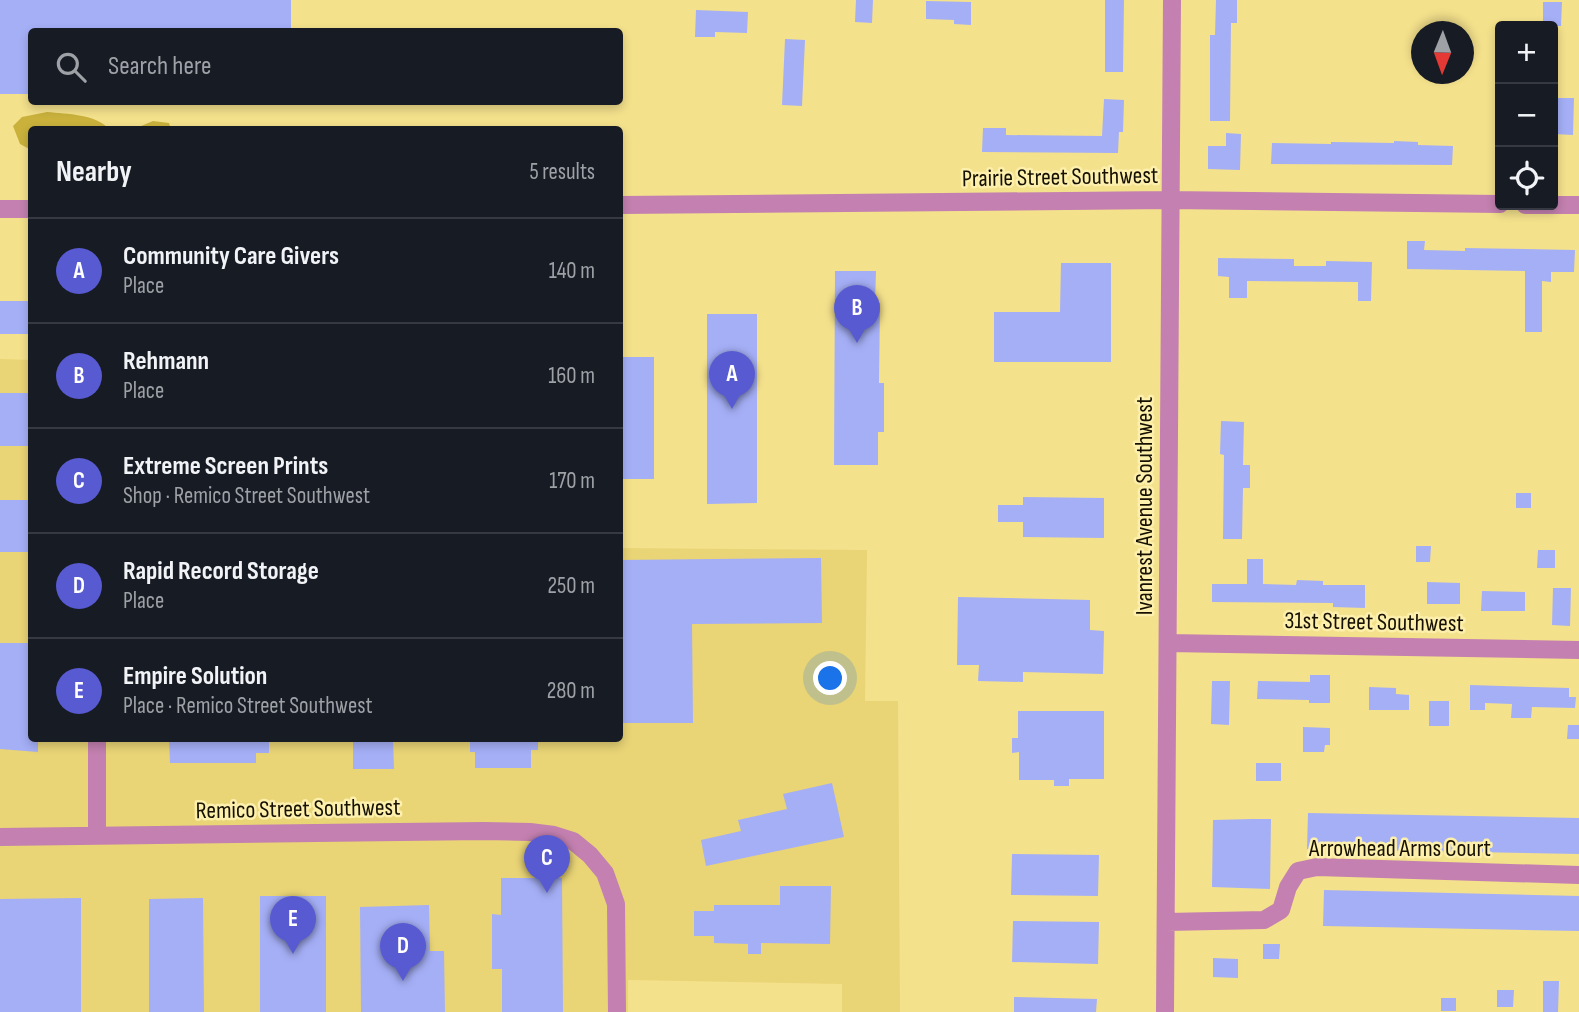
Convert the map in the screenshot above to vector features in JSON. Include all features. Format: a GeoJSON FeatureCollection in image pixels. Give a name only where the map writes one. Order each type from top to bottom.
{"type":"FeatureCollection","features":[{"type":"Feature","properties":{"kind":"street","name":"Ivanrest Avenue Southwest"},"geometry":{"type":"LineString","coordinates":[[1165,1012],[1172,0]]}},
{"type":"Feature","properties":{"kind":"street","name":"Prairie Street Southwest"},"geometry":{"type":"LineString","coordinates":[[623,205],[1170,200],[1495,204]]}},
{"type":"Feature","properties":{"kind":"street"},"geometry":{"type":"LineString","coordinates":[[1558,205],[1579,205]]}},
{"type":"Feature","properties":{"kind":"street"},"geometry":{"type":"LineString","coordinates":[[0,209],[28,209]]}},
{"type":"Feature","properties":{"kind":"street","name":"31st Street Southwest"},"geometry":{"type":"LineString","coordinates":[[1168,643],[1579,650]]}},
{"type":"Feature","properties":{"kind":"street"},"geometry":{"type":"LineString","coordinates":[[97,742],[97,836]]}},
{"type":"Feature","properties":{"kind":"street","name":"Remico Street Southwest"},"geometry":{"type":"LineString","coordinates":[[0,837],[483,831],[554,835],[573,841],[590,855],[605,873],[616,904],[617,1012]]}},
{"type":"Feature","properties":{"kind":"street","name":"Arrowhead Arms Court"},"geometry":{"type":"LineString","coordinates":[[1166,922],[1264,920],[1281,910],[1287,887],[1298,871],[1317,867],[1579,875]]}},
{"type":"Feature","properties":{"kind":"shaded area"},"geometry":{"type":"Polygon","coordinates":[[[47,112],[72,114],[96,120],[105,126],[28,126],[28,148],[20,144],[13,126],[22,117],[47,112]]]}},
{"type":"Feature","properties":{"kind":"shaded area"},"geometry":{"type":"Polygon","coordinates":[[[153,121],[169,123],[170,126],[141,126],[153,121]]]}},
{"type":"Feature","properties":{"kind":"shaded area"},"geometry":{"type":"Polygon","coordinates":[[[0,359],[28,360],[28,742],[623,742],[623,548],[867,550],[865,701],[898,701],[900,1012],[842,1012],[842,984],[628,980],[628,1012],[0,1012],[0,359]]]}},
{"type":"Feature","properties":{"kind":"building"},"geometry":{"type":"Polygon","coordinates":[[[0,0],[291,0],[291,28],[28,28],[28,94],[0,94],[0,0]]]}},
{"type":"Feature","properties":{"kind":"building"},"geometry":{"type":"Polygon","coordinates":[[[856,0],[873,0],[872,23],[855,22],[856,0]]]}},
{"type":"Feature","properties":{"kind":"building"},"geometry":{"type":"Polygon","coordinates":[[[1105,0],[1124,0],[1123,72],[1105,72],[1105,0]]]}},
{"type":"Feature","properties":{"kind":"building"},"geometry":{"type":"Polygon","coordinates":[[[1216,0],[1237,0],[1237,23],[1231,23],[1230,121],[1210,121],[1210,35],[1215,35],[1216,0]]]}},
{"type":"Feature","properties":{"kind":"building"},"geometry":{"type":"Polygon","coordinates":[[[926,1],[971,2],[971,25],[954,24],[954,20],[926,19],[926,1]]]}},
{"type":"Feature","properties":{"kind":"building"},"geometry":{"type":"Polygon","coordinates":[[[1543,2],[1562,2],[1561,26],[1558,26],[1558,21],[1543,21],[1543,2]]]}},
{"type":"Feature","properties":{"kind":"building"},"geometry":{"type":"Polygon","coordinates":[[[696,10],[748,12],[747,33],[715,32],[715,37],[695,37],[696,10]]]}},
{"type":"Feature","properties":{"kind":"building"},"geometry":{"type":"Polygon","coordinates":[[[785,39],[805,40],[802,106],[782,105],[785,39]]]}},
{"type":"Feature","properties":{"kind":"building"},"geometry":{"type":"Polygon","coordinates":[[[1558,98],[1574,98],[1573,135],[1558,134],[1558,98]]]}},
{"type":"Feature","properties":{"kind":"building"},"geometry":{"type":"Polygon","coordinates":[[[1104,99],[1124,100],[1123,132],[1119,132],[1118,153],[982,152],[983,128],[1006,128],[1006,135],[1102,136],[1104,99]]]}},
{"type":"Feature","properties":{"kind":"building"},"geometry":{"type":"Polygon","coordinates":[[[1226,133],[1241,134],[1240,170],[1208,169],[1208,146],[1226,146],[1226,133]]]}},
{"type":"Feature","properties":{"kind":"building"},"geometry":{"type":"Polygon","coordinates":[[[1394,141],[1453,146],[1452,165],[1271,164],[1272,143],[1394,141]]]}},
{"type":"Feature","properties":{"kind":"building"},"geometry":{"type":"Polygon","coordinates":[[[1407,241],[1425,241],[1424,250],[1575,250],[1574,272],[1551,272],[1551,282],[1542,281],[1542,332],[1525,332],[1525,271],[1407,269],[1407,241]]]}},
{"type":"Feature","properties":{"kind":"building"},"geometry":{"type":"Polygon","coordinates":[[[1218,258],[1294,259],[1294,266],[1326,266],[1326,261],[1372,262],[1371,301],[1358,301],[1358,282],[1247,281],[1247,298],[1229,298],[1229,277],[1218,276],[1218,258]]]}},
{"type":"Feature","properties":{"kind":"building"},"geometry":{"type":"Polygon","coordinates":[[[1061,263],[1111,263],[1111,362],[994,362],[994,312],[1060,312],[1061,263]]]}},
{"type":"Feature","properties":{"kind":"building"},"geometry":{"type":"Polygon","coordinates":[[[835,271],[876,271],[875,303],[880,303],[879,383],[884,383],[884,432],[878,432],[878,465],[834,465],[835,271]]]}},
{"type":"Feature","properties":{"kind":"building"},"geometry":{"type":"Polygon","coordinates":[[[0,301],[28,301],[28,334],[0,334],[0,301]]]}},
{"type":"Feature","properties":{"kind":"building"},"geometry":{"type":"Polygon","coordinates":[[[707,314],[757,314],[757,503],[707,504],[707,314]]]}},
{"type":"Feature","properties":{"kind":"building"},"geometry":{"type":"Polygon","coordinates":[[[623,357],[654,357],[654,479],[623,479],[623,357]]]}},
{"type":"Feature","properties":{"kind":"building"},"geometry":{"type":"Polygon","coordinates":[[[0,393],[28,393],[28,446],[0,446],[0,393]]]}},
{"type":"Feature","properties":{"kind":"building"},"geometry":{"type":"Polygon","coordinates":[[[1221,421],[1244,422],[1243,465],[1250,465],[1250,488],[1243,488],[1242,539],[1223,539],[1224,455],[1220,454],[1221,421]]]}},
{"type":"Feature","properties":{"kind":"building"},"geometry":{"type":"Polygon","coordinates":[[[1516,493],[1531,493],[1531,508],[1516,508],[1516,493]]]}},
{"type":"Feature","properties":{"kind":"building"},"geometry":{"type":"Polygon","coordinates":[[[1023,497],[1104,498],[1104,538],[1023,537],[1023,522],[998,522],[998,505],[1023,505],[1023,497]]]}},
{"type":"Feature","properties":{"kind":"building"},"geometry":{"type":"Polygon","coordinates":[[[0,500],[28,500],[28,552],[0,552],[0,500]]]}},
{"type":"Feature","properties":{"kind":"building"},"geometry":{"type":"Polygon","coordinates":[[[1416,546],[1431,546],[1430,562],[1416,562],[1416,546]]]}},
{"type":"Feature","properties":{"kind":"building"},"geometry":{"type":"Polygon","coordinates":[[[1538,550],[1555,550],[1555,568],[1537,568],[1538,550]]]}},
{"type":"Feature","properties":{"kind":"building"},"geometry":{"type":"Polygon","coordinates":[[[821,558],[822,623],[692,624],[693,723],[623,723],[623,560],[821,558]]]}},
{"type":"Feature","properties":{"kind":"building"},"geometry":{"type":"Polygon","coordinates":[[[1247,559],[1263,559],[1263,584],[1296,585],[1297,580],[1323,581],[1323,585],[1365,585],[1365,608],[1333,607],[1333,603],[1212,602],[1212,584],[1247,584],[1247,559]]]}},
{"type":"Feature","properties":{"kind":"building"},"geometry":{"type":"Polygon","coordinates":[[[1427,582],[1460,583],[1460,604],[1427,604],[1427,582]]]}},
{"type":"Feature","properties":{"kind":"building"},"geometry":{"type":"Polygon","coordinates":[[[1553,588],[1571,588],[1570,626],[1552,625],[1553,588]]]}},
{"type":"Feature","properties":{"kind":"building"},"geometry":{"type":"Polygon","coordinates":[[[1482,591],[1525,592],[1525,611],[1481,611],[1482,591]]]}},
{"type":"Feature","properties":{"kind":"building"},"geometry":{"type":"Polygon","coordinates":[[[958,597],[1090,600],[1090,630],[1104,631],[1103,674],[1023,672],[1023,682],[978,681],[979,665],[957,665],[958,597]]]}},
{"type":"Feature","properties":{"kind":"building"},"geometry":{"type":"Polygon","coordinates":[[[0,643],[28,643],[28,742],[38,742],[38,752],[0,749],[0,643]]]}},
{"type":"Feature","properties":{"kind":"building"},"geometry":{"type":"Polygon","coordinates":[[[1310,675],[1330,675],[1330,703],[1257,699],[1258,681],[1310,682],[1310,675]]]}},
{"type":"Feature","properties":{"kind":"building"},"geometry":{"type":"Polygon","coordinates":[[[1212,681],[1230,681],[1229,725],[1211,724],[1212,681]]]}},
{"type":"Feature","properties":{"kind":"building"},"geometry":{"type":"Polygon","coordinates":[[[1470,685],[1569,688],[1569,697],[1576,697],[1575,708],[1532,707],[1531,718],[1511,718],[1512,704],[1485,703],[1485,710],[1470,710],[1470,685]]]}},
{"type":"Feature","properties":{"kind":"building"},"geometry":{"type":"Polygon","coordinates":[[[1369,687],[1396,688],[1396,694],[1409,695],[1409,710],[1369,710],[1369,687]]]}},
{"type":"Feature","properties":{"kind":"building"},"geometry":{"type":"Polygon","coordinates":[[[1429,701],[1449,701],[1449,726],[1429,726],[1429,701]]]}},
{"type":"Feature","properties":{"kind":"building"},"geometry":{"type":"Polygon","coordinates":[[[1018,711],[1104,711],[1104,779],[1069,779],[1069,786],[1054,786],[1054,780],[1019,780],[1019,752],[1012,753],[1012,738],[1018,738],[1018,711]]]}},
{"type":"Feature","properties":{"kind":"building"},"geometry":{"type":"Polygon","coordinates":[[[1568,725],[1579,725],[1579,739],[1567,739],[1568,725]]]}},
{"type":"Feature","properties":{"kind":"building"},"geometry":{"type":"Polygon","coordinates":[[[1303,727],[1330,728],[1330,745],[1325,745],[1324,752],[1303,752],[1303,727]]]}},
{"type":"Feature","properties":{"kind":"building"},"geometry":{"type":"Polygon","coordinates":[[[169,742],[269,742],[269,753],[256,753],[256,763],[170,763],[169,742]]]}},
{"type":"Feature","properties":{"kind":"building"},"geometry":{"type":"Polygon","coordinates":[[[353,742],[393,742],[394,769],[353,769],[353,742]]]}},
{"type":"Feature","properties":{"kind":"building"},"geometry":{"type":"Polygon","coordinates":[[[470,742],[538,742],[538,750],[531,750],[531,768],[475,768],[475,752],[470,752],[470,742]]]}},
{"type":"Feature","properties":{"kind":"building"},"geometry":{"type":"Polygon","coordinates":[[[1256,763],[1281,763],[1281,781],[1256,781],[1256,763]]]}},
{"type":"Feature","properties":{"kind":"building"},"geometry":{"type":"Polygon","coordinates":[[[832,783],[844,837],[706,866],[701,840],[741,831],[738,820],[787,809],[783,794],[832,783]]]}},
{"type":"Feature","properties":{"kind":"building"},"geometry":{"type":"Polygon","coordinates":[[[1308,813],[1579,818],[1579,854],[1307,849],[1308,813]]]}},
{"type":"Feature","properties":{"kind":"building"},"geometry":{"type":"Polygon","coordinates":[[[1271,819],[1270,889],[1212,887],[1213,820],[1271,819]]]}},
{"type":"Feature","properties":{"kind":"building"},"geometry":{"type":"Polygon","coordinates":[[[1012,854],[1099,855],[1098,896],[1011,895],[1012,854]]]}},
{"type":"Feature","properties":{"kind":"building"},"geometry":{"type":"Polygon","coordinates":[[[501,878],[562,878],[563,1012],[502,1012],[502,969],[492,969],[492,914],[501,915],[501,878]]]}},
{"type":"Feature","properties":{"kind":"building"},"geometry":{"type":"Polygon","coordinates":[[[780,886],[831,886],[830,944],[761,943],[761,954],[748,954],[748,944],[714,943],[714,936],[694,936],[694,911],[714,911],[714,905],[780,905],[780,886]]]}},
{"type":"Feature","properties":{"kind":"building"},"geometry":{"type":"Polygon","coordinates":[[[1324,890],[1579,896],[1579,931],[1323,926],[1324,890]]]}},
{"type":"Feature","properties":{"kind":"building"},"geometry":{"type":"Polygon","coordinates":[[[260,896],[326,896],[326,1012],[260,1012],[260,896]]]}},
{"type":"Feature","properties":{"kind":"building"},"geometry":{"type":"Polygon","coordinates":[[[81,898],[81,1012],[0,1012],[0,899],[81,898]]]}},
{"type":"Feature","properties":{"kind":"building"},"geometry":{"type":"Polygon","coordinates":[[[203,898],[204,1012],[149,1012],[149,899],[203,898]]]}},
{"type":"Feature","properties":{"kind":"building"},"geometry":{"type":"Polygon","coordinates":[[[429,905],[430,951],[444,951],[445,1012],[361,1012],[360,907],[429,905]]]}},
{"type":"Feature","properties":{"kind":"building"},"geometry":{"type":"Polygon","coordinates":[[[1013,921],[1099,922],[1098,964],[1012,962],[1013,921]]]}},
{"type":"Feature","properties":{"kind":"building"},"geometry":{"type":"Polygon","coordinates":[[[1263,944],[1280,944],[1279,959],[1263,959],[1263,944]]]}},
{"type":"Feature","properties":{"kind":"building"},"geometry":{"type":"Polygon","coordinates":[[[1213,958],[1238,959],[1238,978],[1213,977],[1213,958]]]}},
{"type":"Feature","properties":{"kind":"building"},"geometry":{"type":"Polygon","coordinates":[[[1543,981],[1559,981],[1558,1012],[1543,1012],[1543,981]]]}},
{"type":"Feature","properties":{"kind":"building"},"geometry":{"type":"Polygon","coordinates":[[[1497,990],[1514,990],[1513,1007],[1497,1007],[1497,990]]]}},
{"type":"Feature","properties":{"kind":"building"},"geometry":{"type":"Polygon","coordinates":[[[1014,997],[1097,999],[1096,1012],[1014,1012],[1014,997]]]}},
{"type":"Feature","properties":{"kind":"building"},"geometry":{"type":"Polygon","coordinates":[[[1441,998],[1456,998],[1456,1011],[1441,1011],[1441,998]]]}},
{"type":"Feature","properties":{"kind":"place","name":"Rehmann"},"geometry":{"type":"Point","coordinates":[857,343]}},
{"type":"Feature","properties":{"kind":"place","name":"Community Care Givers"},"geometry":{"type":"Point","coordinates":[732,409]}},
{"type":"Feature","properties":{"kind":"place","name":"Extreme Screen Prints"},"geometry":{"type":"Point","coordinates":[547,893]}},
{"type":"Feature","properties":{"kind":"place","name":"Empire Solution"},"geometry":{"type":"Point","coordinates":[293,954]}},
{"type":"Feature","properties":{"kind":"place","name":"Rapid Record Storage"},"geometry":{"type":"Point","coordinates":[403,981]}}]}
